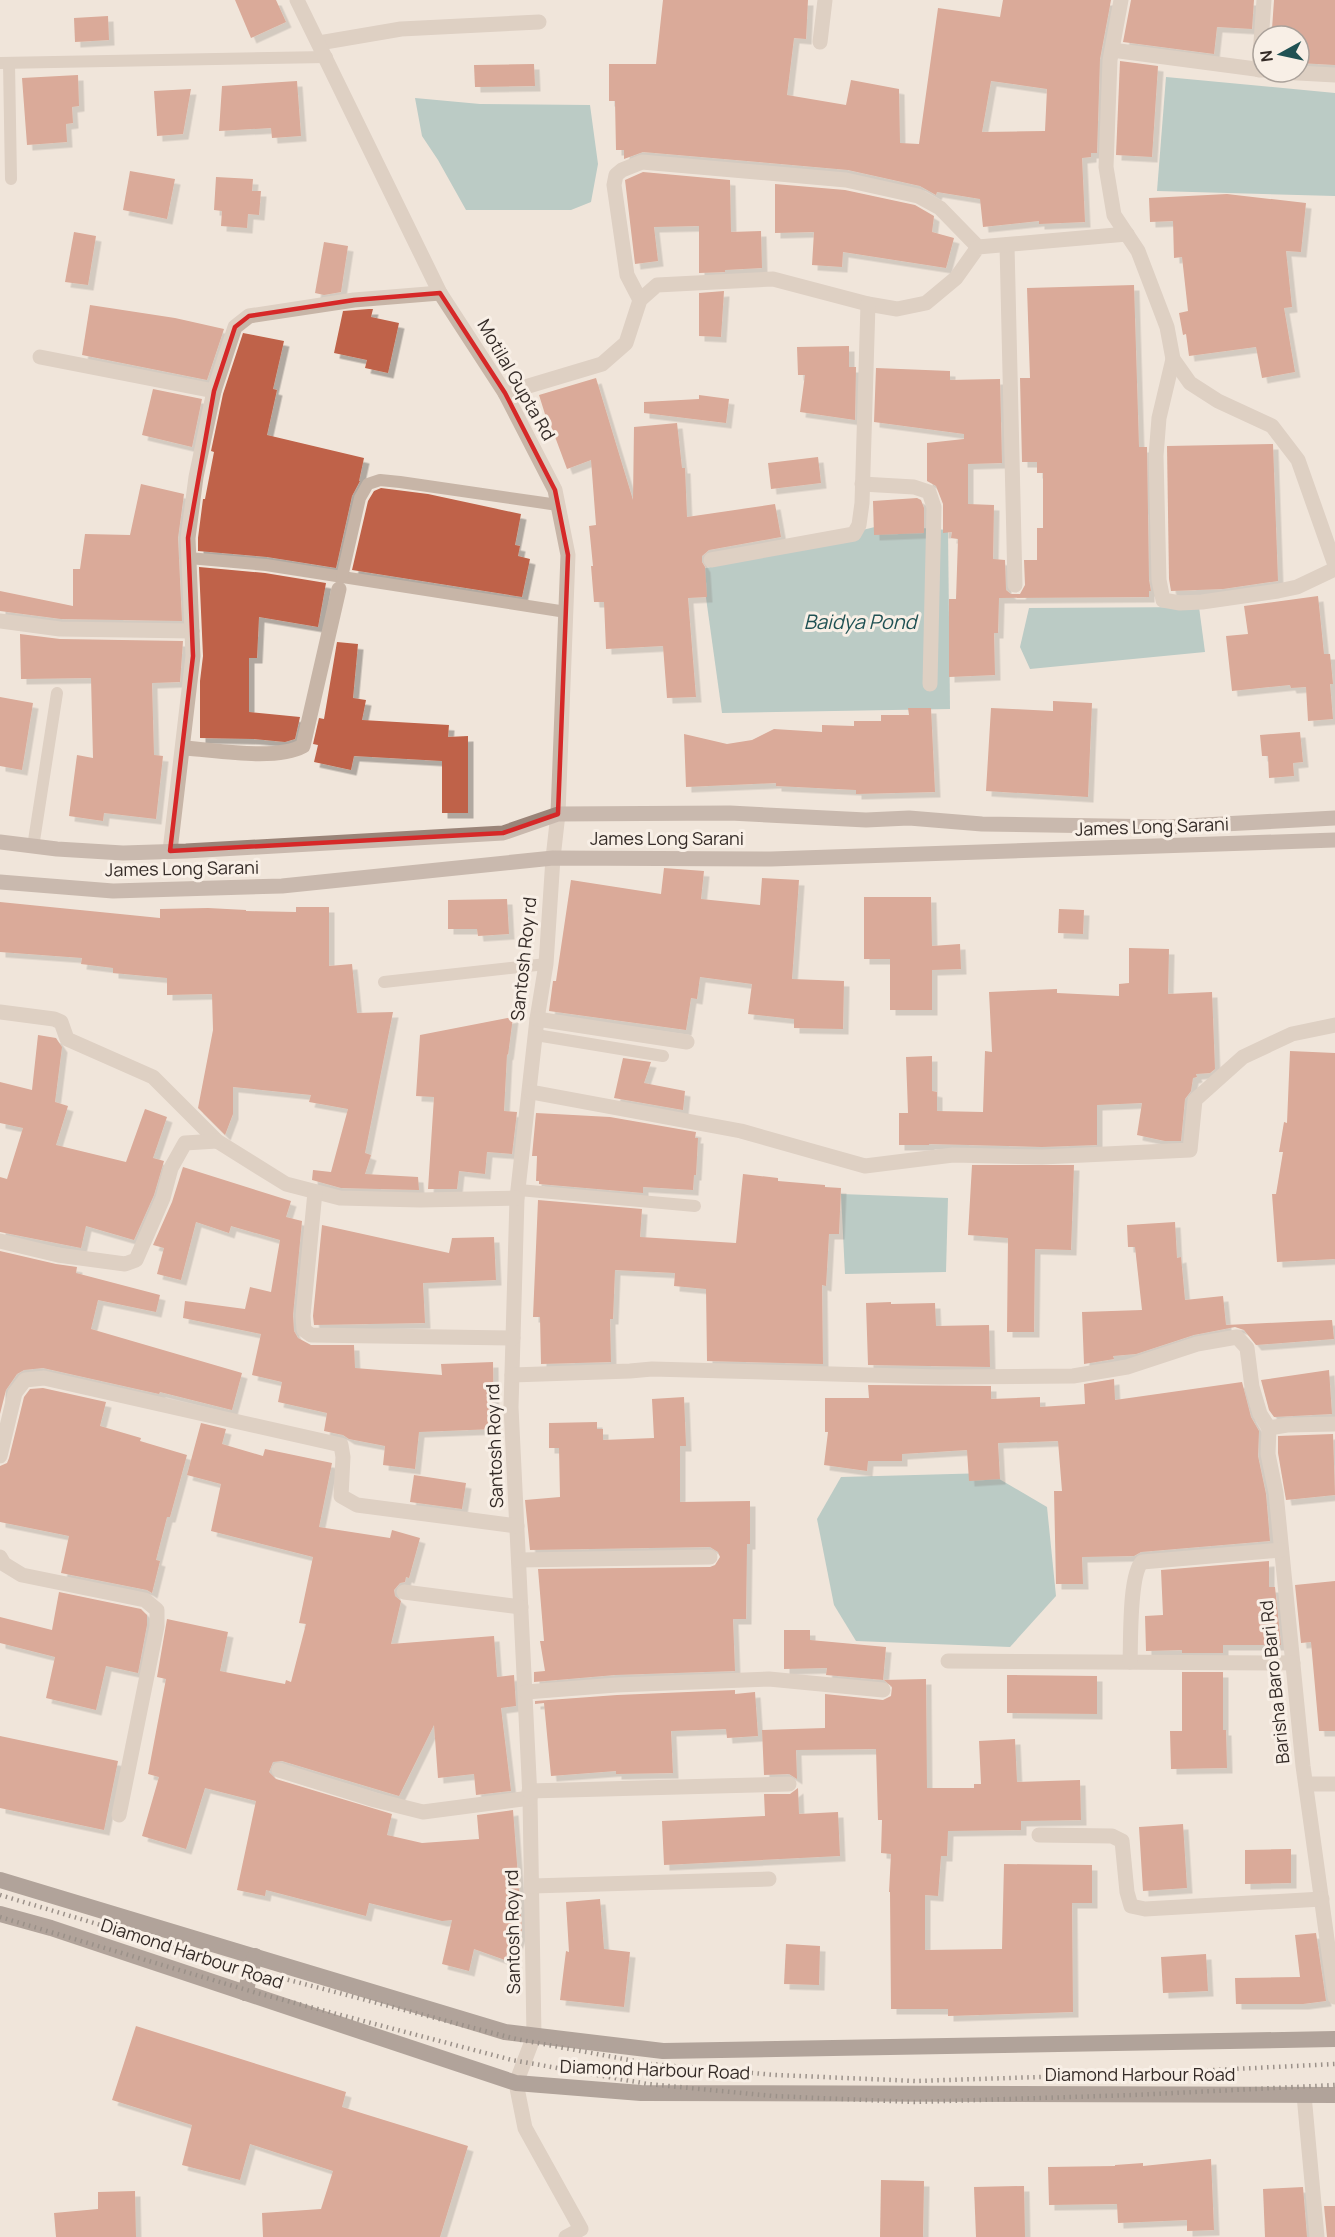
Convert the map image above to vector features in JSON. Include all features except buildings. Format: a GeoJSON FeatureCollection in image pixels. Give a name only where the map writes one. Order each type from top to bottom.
{"type":"FeatureCollection","features":[{"type":"Feature","properties":{"kind":"highway","name":"Diamond Harbour Road"},"geometry":{"type":"LineString","coordinates":[[0,1880],[505,2032],[534,2036],[663,2051],[1335,2039]]}},
{"type":"Feature","properties":{"kind":"highway","name":"Diamond Harbour Road"},"geometry":{"type":"LineString","coordinates":[[0,1914],[51,1928],[516,2083],[641,2093],[1335,2095]]}},
{"type":"Feature","properties":{"kind":"highway"},"geometry":{"type":"LineString","coordinates":[[245,1993],[255,1956]]}},
{"type":"Feature","properties":{"kind":"main road"},"geometry":{"type":"LineString","coordinates":[[0,843],[123,853],[170,851],[503,833],[558,814],[730,813],[866,820],[909,818],[982,824],[1167,826],[1335,818]]}},
{"type":"Feature","properties":{"kind":"main road"},"geometry":{"type":"LineString","coordinates":[[1264,821],[1264,842]]}},
{"type":"Feature","properties":{"kind":"main road","name":"James Long Sarani"},"geometry":{"type":"LineString","coordinates":[[0,882],[113,891],[282,886],[553,858],[771,859],[1335,840]]}},
{"type":"Feature","properties":{"kind":"street","name":"Motilal Gupta Rd"},"geometry":{"type":"LineString","coordinates":[[297,0],[327,57],[440,293],[505,393],[555,490],[568,555],[558,814]]}},
{"type":"Feature","properties":{"kind":"street"},"geometry":{"type":"LineString","coordinates":[[820,42],[825,0]]}},
{"type":"Feature","properties":{"kind":"street"},"geometry":{"type":"LineString","coordinates":[[1121,0],[1110,60],[1106,167],[1114,215],[1138,251],[1167,327],[1173,359],[1159,418],[1156,456],[1159,580],[1163,600],[1180,603],[1202,602],[1297,588],[1335,567],[1298,460],[1272,426],[1218,401],[1190,383],[1173,359]]}},
{"type":"Feature","properties":{"kind":"street"},"geometry":{"type":"LineString","coordinates":[[1263,24],[1264,0]]}},
{"type":"Feature","properties":{"kind":"street"},"geometry":{"type":"LineString","coordinates":[[319,43],[401,29],[539,22]]}},
{"type":"Feature","properties":{"kind":"street"},"geometry":{"type":"LineString","coordinates":[[1112,50],[1251,69]]}},
{"type":"Feature","properties":{"kind":"street"},"geometry":{"type":"LineString","coordinates":[[1311,74],[1335,75]]}},
{"type":"Feature","properties":{"kind":"street"},"geometry":{"type":"LineString","coordinates":[[640,300],[627,275],[614,185],[616,175],[622,170],[642,162],[846,180],[918,195],[940,208],[978,247],[1127,234]]}},
{"type":"Feature","properties":{"kind":"street"},"geometry":{"type":"LineString","coordinates":[[1007,245],[1015,585]]}},
{"type":"Feature","properties":{"kind":"street"},"geometry":{"type":"LineString","coordinates":[[505,393],[602,364],[627,343],[640,300],[657,285],[773,279],[868,304],[897,309],[926,303],[956,278],[978,247]]}},
{"type":"Feature","properties":{"kind":"street"},"geometry":{"type":"LineString","coordinates":[[170,851],[193,656],[188,538],[196,477],[214,391],[235,327],[249,316],[354,300],[440,293]]}},
{"type":"Feature","properties":{"kind":"street"},"geometry":{"type":"LineString","coordinates":[[711,560],[854,534],[859,525],[862,484],[868,304]]}},
{"type":"Feature","properties":{"kind":"street"},"geometry":{"type":"LineString","coordinates":[[40,357],[214,391]]}},
{"type":"Feature","properties":{"kind":"street"},"geometry":{"type":"LineString","coordinates":[[862,484],[914,487],[929,492],[934,507],[930,684]]}},
{"type":"Feature","properties":{"kind":"street"},"geometry":{"type":"LineString","coordinates":[[183,748],[276,754],[292,752],[303,746],[341,583]]}},
{"type":"Feature","properties":{"kind":"street"},"geometry":{"type":"LineString","coordinates":[[0,621],[60,629],[192,632]]}},
{"type":"Feature","properties":{"kind":"street","name":"Santosh Roy rd"},"geometry":{"type":"LineString","coordinates":[[534,2036],[530,1795],[511,1407],[518,1194],[531,1092],[537,1019],[546,963],[558,814]]}},
{"type":"Feature","properties":{"kind":"street"},"geometry":{"type":"LineString","coordinates":[[0,1012],[54,1018],[61,1022],[67,1040],[153,1077],[217,1142],[286,1184],[340,1198],[420,1200],[518,1194]]}},
{"type":"Feature","properties":{"kind":"street"},"geometry":{"type":"LineString","coordinates":[[537,1019],[687,1042]]}},
{"type":"Feature","properties":{"kind":"street"},"geometry":{"type":"LineString","coordinates":[[531,1092],[741,1131],[865,1167],[953,1155],[1042,1157],[1190,1150],[1195,1100],[1243,1057],[1292,1034],[1335,1024]]}},
{"type":"Feature","properties":{"kind":"street"},"geometry":{"type":"LineString","coordinates":[[0,1241],[81,1258],[125,1264],[135,1260],[163,1198],[171,1168],[185,1143],[217,1142]]}},
{"type":"Feature","properties":{"kind":"street"},"geometry":{"type":"LineString","coordinates":[[315,1192],[303,1316],[304,1330],[311,1335],[513,1338]]}},
{"type":"Feature","properties":{"kind":"street"},"geometry":{"type":"LineString","coordinates":[[512,1375],[652,1369],[940,1377],[1073,1376],[1128,1367],[1197,1344],[1237,1337],[1247,1348],[1254,1396],[1260,1414],[1269,1428],[1287,1425],[1335,1424]]}},
{"type":"Feature","properties":{"kind":"street"},"geometry":{"type":"LineString","coordinates":[[0,1456],[15,1393],[25,1380],[44,1378],[341,1444],[343,1457],[341,1496],[357,1504],[517,1526]]}},
{"type":"Feature","properties":{"kind":"street","name":"Barisha Baro Bari Rd"},"geometry":{"type":"LineString","coordinates":[[1269,1428],[1268,1454],[1276,1493],[1306,1784],[1335,1996]]}},
{"type":"Feature","properties":{"kind":"street"},"geometry":{"type":"LineString","coordinates":[[1130,1662],[1134,1580],[1138,1566],[1142,1562],[1281,1550]]}},
{"type":"Feature","properties":{"kind":"street"},"geometry":{"type":"LineString","coordinates":[[0,1557],[4,1564],[22,1575],[145,1600],[158,1610],[157,1626],[119,1815]]}},
{"type":"Feature","properties":{"kind":"street"},"geometry":{"type":"LineString","coordinates":[[519,1560],[710,1557]]}},
{"type":"Feature","properties":{"kind":"street"},"geometry":{"type":"LineString","coordinates":[[405,1592],[522,1607]]}},
{"type":"Feature","properties":{"kind":"street"},"geometry":{"type":"LineString","coordinates":[[948,1660],[1293,1663]]}},
{"type":"Feature","properties":{"kind":"street"},"geometry":{"type":"LineString","coordinates":[[526,1692],[616,1685],[769,1678],[883,1690]]}},
{"type":"Feature","properties":{"kind":"street"},"geometry":{"type":"LineString","coordinates":[[279,1770],[375,1800],[423,1812],[530,1795],[789,1784]]}},
{"type":"Feature","properties":{"kind":"street"},"geometry":{"type":"LineString","coordinates":[[1306,1784],[1335,1784]]}},
{"type":"Feature","properties":{"kind":"street"},"geometry":{"type":"LineString","coordinates":[[1039,1835],[1112,1836],[1122,1841],[1127,1892],[1131,1906],[1145,1909],[1322,1899]]}},
{"type":"Feature","properties":{"kind":"street"},"geometry":{"type":"LineString","coordinates":[[532,1886],[769,1880]]}},
{"type":"Feature","properties":{"kind":"street"},"geometry":{"type":"LineString","coordinates":[[534,2036],[516,2083],[525,2128],[584,2233],[566,2237]]}},
{"type":"Feature","properties":{"kind":"street"},"geometry":{"type":"LineString","coordinates":[[1304,2095],[1317,2237]]}},
{"type":"Feature","properties":{"kind":"lane"},"geometry":{"type":"LineString","coordinates":[[11,179],[4,63],[327,57]]}},
{"type":"Feature","properties":{"kind":"lane"},"geometry":{"type":"LineString","coordinates":[[341,583],[360,498],[368,484],[380,480],[400,482],[558,505]]}},
{"type":"Feature","properties":{"kind":"lane"},"geometry":{"type":"LineString","coordinates":[[189,558],[266,565],[341,583],[566,612]]}},
{"type":"Feature","properties":{"kind":"lane"},"geometry":{"type":"LineString","coordinates":[[33,847],[57,693]]}},
{"type":"Feature","properties":{"kind":"lane"},"geometry":{"type":"LineString","coordinates":[[384,982],[546,963]]}},
{"type":"Feature","properties":{"kind":"lane"},"geometry":{"type":"LineString","coordinates":[[536,1035],[663,1056]]}},
{"type":"Feature","properties":{"kind":"lane"},"geometry":{"type":"LineString","coordinates":[[518,1194],[695,1206]]}},
{"type":"Feature","properties":{"kind":"highlighted area"},"geometry":{"type":"Polygon","coordinates":[[[440,293],[505,393],[555,490],[568,555],[558,814],[503,833],[170,851],[193,656],[188,538],[214,391],[235,327],[249,316],[354,300],[440,293]]]}},
{"type":"Feature","properties":{"kind":"water"},"geometry":{"type":"Polygon","coordinates":[[[1166,77],[1335,93],[1335,196],[1157,191],[1166,77]]]}},
{"type":"Feature","properties":{"kind":"water"},"geometry":{"type":"Polygon","coordinates":[[[415,98],[480,104],[590,105],[598,164],[591,202],[571,210],[466,210],[422,136],[415,98]]]}},
{"type":"Feature","properties":{"kind":"water","name":"Baidya Pond"},"geometry":{"type":"Polygon","coordinates":[[[883,525],[948,530],[950,709],[722,713],[702,569],[883,525]]]}},
{"type":"Feature","properties":{"kind":"water"},"geometry":{"type":"Polygon","coordinates":[[[1199,607],[1205,652],[1030,669],[1020,647],[1029,608],[1199,607]]]}},
{"type":"Feature","properties":{"kind":"water"},"geometry":{"type":"Polygon","coordinates":[[[841,1194],[948,1198],[946,1272],[845,1274],[841,1194]]]}},
{"type":"Feature","properties":{"kind":"water"},"geometry":{"type":"Polygon","coordinates":[[[989,1473],[1047,1507],[1056,1596],[1010,1647],[856,1641],[834,1605],[817,1519],[841,1477],[989,1473]]]}},
{"type":"Feature","properties":{"kind":"railway"},"geometry":{"type":"LineString","coordinates":[[0,1895],[262,1973],[516,2039],[651,2064],[775,2075],[916,2081],[1133,2074],[1335,2064]]}},
{"type":"Feature","properties":{"kind":"railway"},"geometry":{"type":"LineString","coordinates":[[0,1917],[257,1993],[512,2060],[648,2084],[773,2096],[915,2102],[1134,2095],[1335,2085]]}}]}
